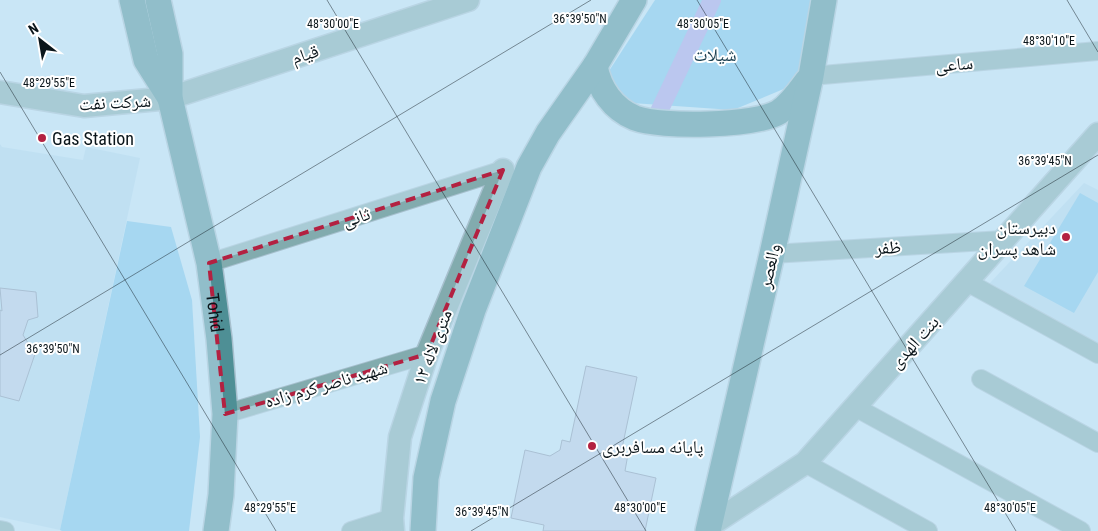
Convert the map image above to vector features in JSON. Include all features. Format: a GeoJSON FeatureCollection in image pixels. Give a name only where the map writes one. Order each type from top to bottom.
{"type":"FeatureCollection","features":[{"type":"Feature","properties":{"kind":"main road","name":"Tohid"},"geometry":{"type":"LineString","coordinates":[[132,0],[146,60],[170,98]]}},
{"type":"Feature","properties":{"kind":"main road","name":"Tohid"},"geometry":{"type":"LineString","coordinates":[[158,0],[170,54],[170,98],[209,263],[219,339],[225,414],[216,531]]}},
{"type":"Feature","properties":{"kind":"main road"},"geometry":{"type":"LineString","coordinates":[[423,531],[426,478],[444,401],[473,310],[529,167],[548,133],[594,66],[634,0]]}},
{"type":"Feature","properties":{"kind":"main road","name":"والعصر"},"geometry":{"type":"LineString","coordinates":[[712,529],[810,76],[824,0]]}},
{"type":"Feature","properties":{"kind":"main road"},"geometry":{"type":"LineString","coordinates":[[594,66],[600,86],[614,104],[636,118],[654,122],[730,124],[758,120],[778,113],[792,101],[810,76]]}},
{"type":"Feature","properties":{"kind":"street","name":"قیام"},"geometry":{"type":"LineString","coordinates":[[170,98],[468,0]]}},
{"type":"Feature","properties":{"kind":"street","name":"ساعی"},"geometry":{"type":"LineString","coordinates":[[810,76],[1098,51]]}},
{"type":"Feature","properties":{"kind":"street","name":"شرکت نفت"},"geometry":{"type":"LineString","coordinates":[[0,92],[84,106],[170,98]]}},
{"type":"Feature","properties":{"kind":"street","name":"بنت الهدی"},"geometry":{"type":"LineString","coordinates":[[712,529],[805,463],[1098,134]]}},
{"type":"Feature","properties":{"kind":"street","name":"ثانی"},"geometry":{"type":"LineString","coordinates":[[209,263],[503,170]]}},
{"type":"Feature","properties":{"kind":"street","name":"۱۲ متری لاله"},"geometry":{"type":"LineString","coordinates":[[392,524],[400,437],[428,354],[503,170]]}},
{"type":"Feature","properties":{"kind":"street","name":"ظفر"},"geometry":{"type":"LineString","coordinates":[[772,254],[1003,240]]}},
{"type":"Feature","properties":{"kind":"street"},"geometry":{"type":"LineString","coordinates":[[967,282],[1098,354]]}},
{"type":"Feature","properties":{"kind":"street","name":"شهید ناصر کرم زاده"},"geometry":{"type":"LineString","coordinates":[[225,414],[428,354]]}},
{"type":"Feature","properties":{"kind":"street"},"geometry":{"type":"LineString","coordinates":[[981,378],[1098,443]]}},
{"type":"Feature","properties":{"kind":"street"},"geometry":{"type":"LineString","coordinates":[[855,407],[1081,531]]}},
{"type":"Feature","properties":{"kind":"street"},"geometry":{"type":"LineString","coordinates":[[805,463],[928,531]]}},
{"type":"Feature","properties":{"kind":"street"},"geometry":{"type":"LineString","coordinates":[[351,531],[392,524]]}},
{"type":"Feature","properties":{"kind":"street"},"geometry":{"type":"LineString","coordinates":[[0,530],[5,531]]}},
{"type":"Feature","properties":{"kind":"highlighted area"},"geometry":{"type":"Polygon","coordinates":[[[503,170],[427,354],[225,414],[209,263],[503,170]]]}},
{"type":"Feature","properties":{"kind":"shaded area"},"geometry":{"type":"Polygon","coordinates":[[[0,144],[2,147],[83,160],[86,147],[140,158],[60,530],[0,517],[0,144]]]}},
{"type":"Feature","properties":{"kind":"shaded area","name":"دبیرستان شاهد پسران"},"geometry":{"type":"Polygon","coordinates":[[[1084,183],[1098,190],[1098,344],[989,284],[1084,183]]]}},
{"type":"Feature","properties":{"kind":"green space","name":"شیلات"},"geometry":{"type":"Polygon","coordinates":[[[655,0],[815,0],[806,53],[798,71],[786,88],[733,110],[632,103],[616,89],[607,74],[655,0]]]}},
{"type":"Feature","properties":{"kind":"green space"},"geometry":{"type":"Polygon","coordinates":[[[1080,193],[1098,203],[1098,272],[1074,313],[1024,286],[1080,193]]]}},
{"type":"Feature","properties":{"kind":"green space"},"geometry":{"type":"Polygon","coordinates":[[[127,221],[171,227],[192,300],[200,437],[189,531],[62,531],[60,530],[127,221]]]}},
{"type":"Feature","properties":{"kind":"building"},"geometry":{"type":"Polygon","coordinates":[[[0,288],[36,292],[38,317],[28,320],[23,335],[35,354],[19,401],[0,396],[0,310],[2,311],[0,288]]]}},
{"type":"Feature","properties":{"kind":"building","name":"پایانه مسافربری"},"geometry":{"type":"Polygon","coordinates":[[[586,366],[637,377],[621,453],[628,454],[625,471],[656,478],[645,531],[543,531],[544,525],[511,518],[525,450],[550,456],[560,450],[562,440],[570,442],[586,366]]]}},
{"type":"Feature","properties":{"kind":"waterway"},"geometry":{"type":"LineString","coordinates":[[654,122],[712,0]]}},
{"type":"Feature","properties":{"kind":"place","name":"Gas Station"},"geometry":{"type":"Point","coordinates":[42,138]}},
{"type":"Feature","properties":{"kind":"place","name":"دبیرستان شاهد پسران"},"geometry":{"type":"Point","coordinates":[1066,237]}},
{"type":"Feature","properties":{"kind":"place","name":"پایانه مسافربری"},"geometry":{"type":"Point","coordinates":[592,446]}}]}
